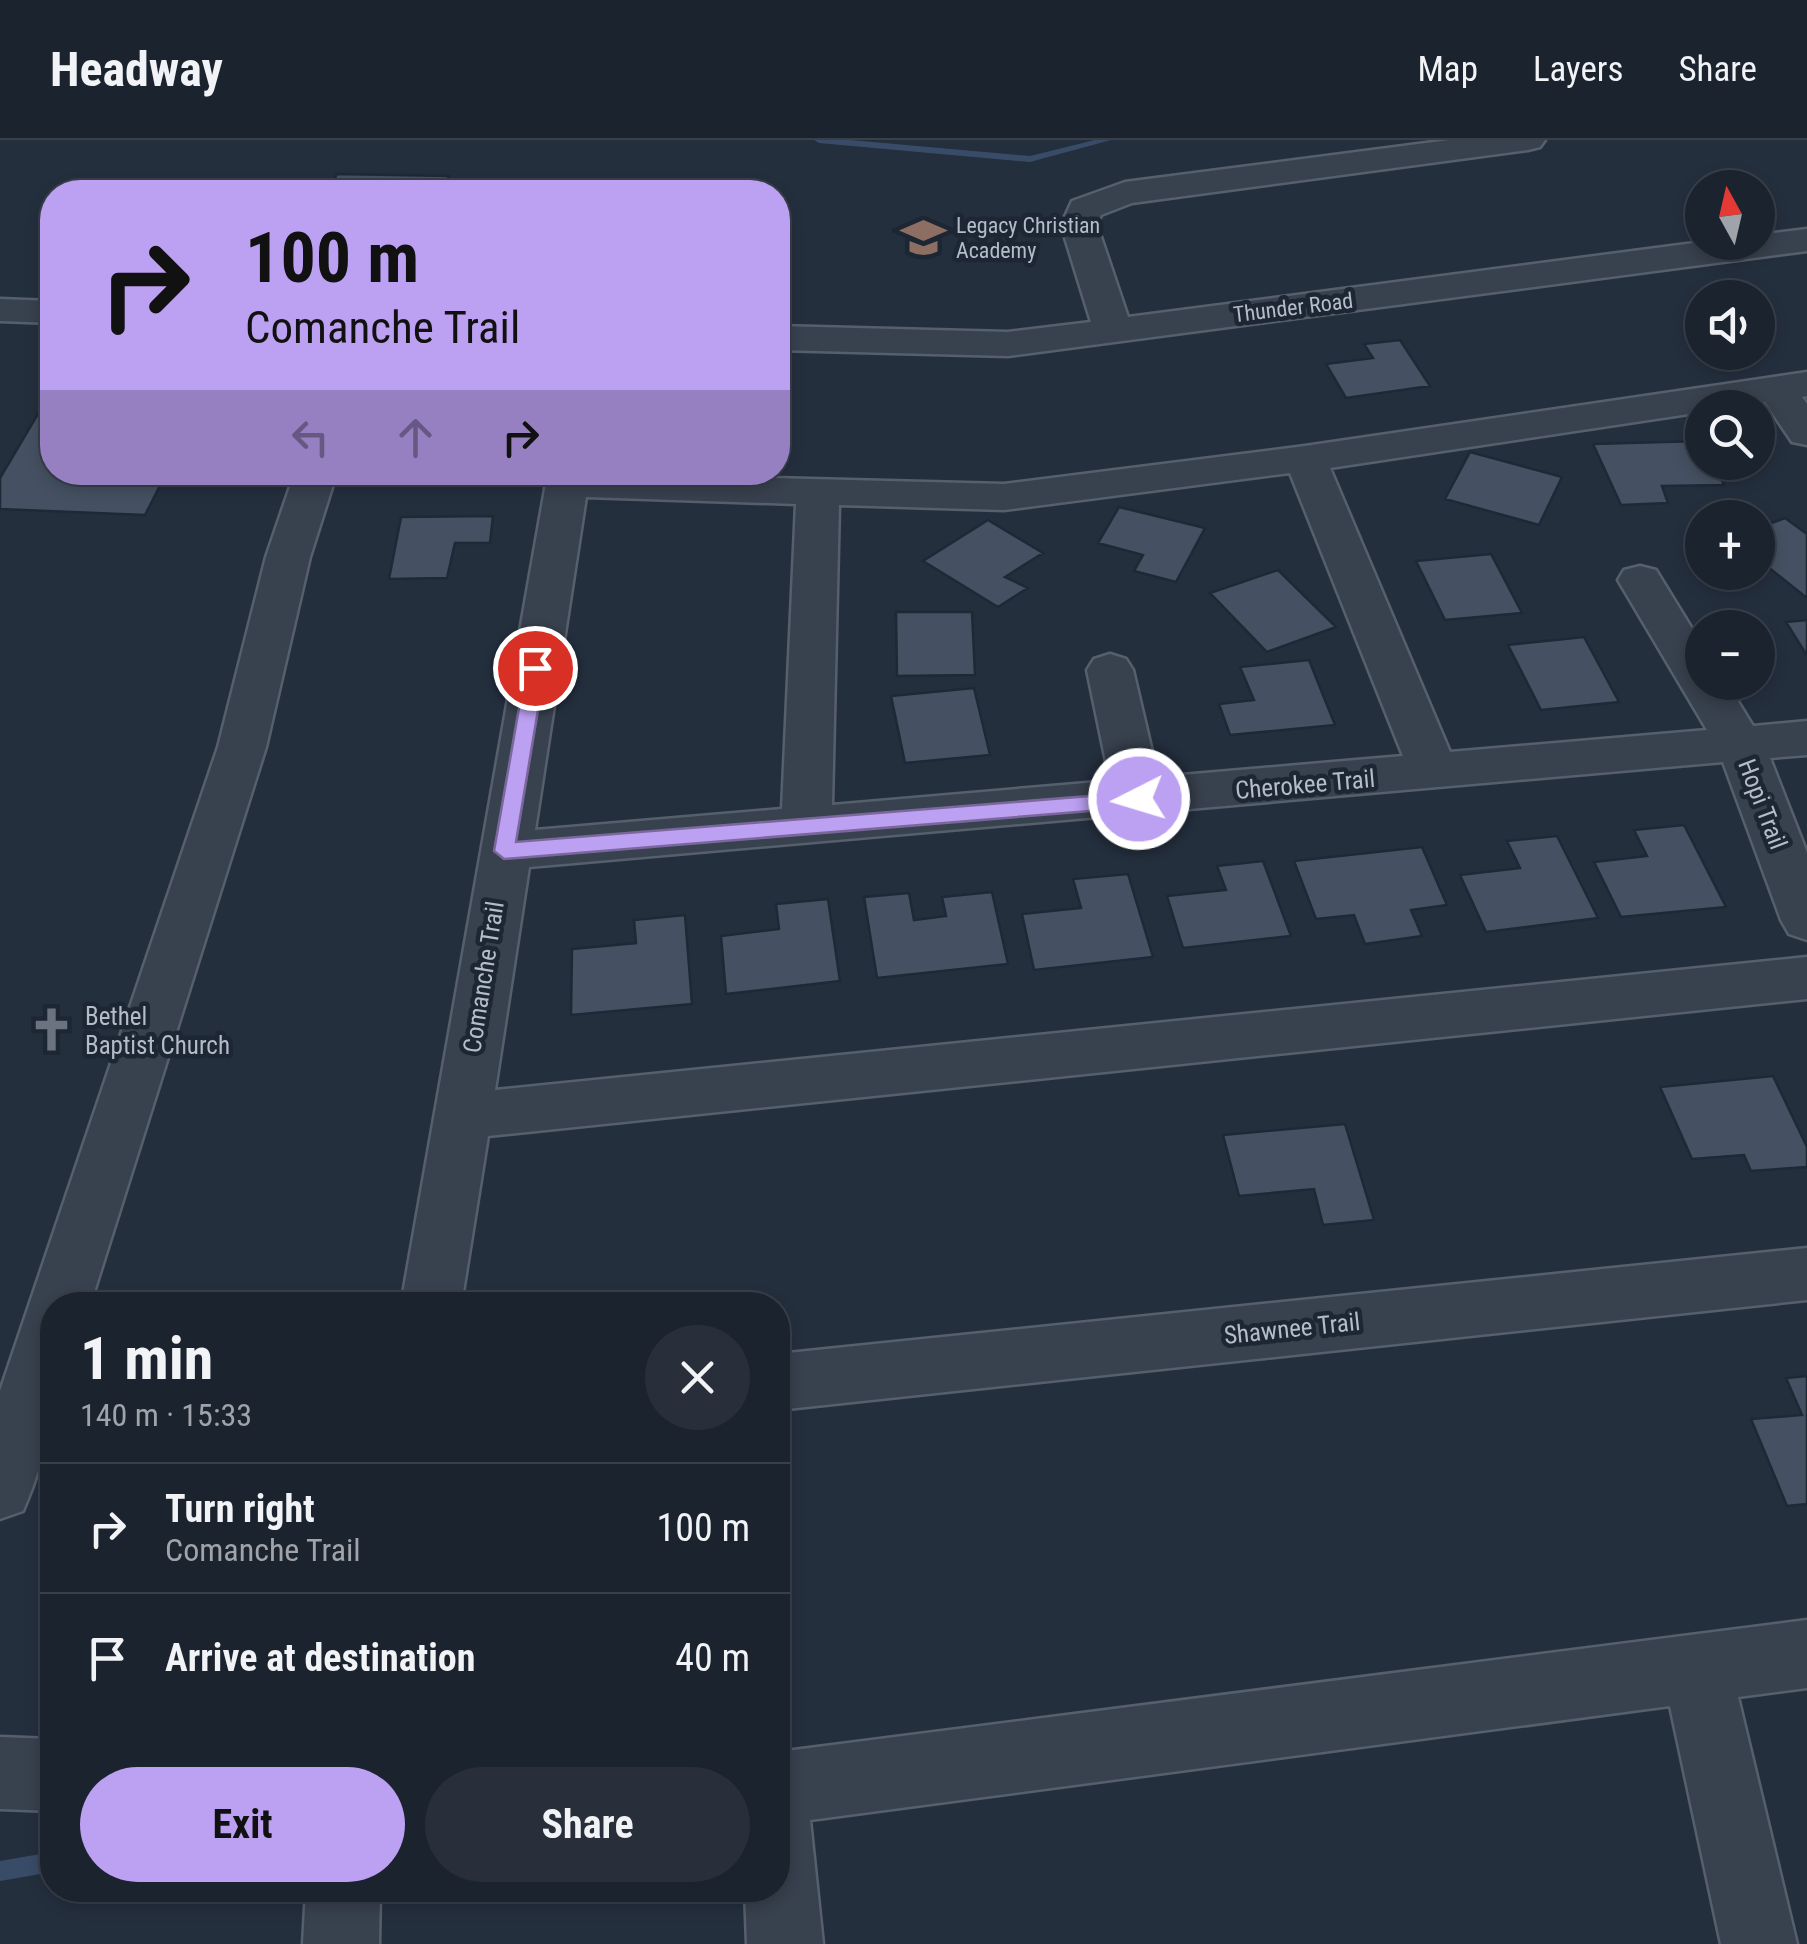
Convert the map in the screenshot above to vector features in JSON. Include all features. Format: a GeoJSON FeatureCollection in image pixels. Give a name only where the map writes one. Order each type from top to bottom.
{"type":"FeatureCollection","features":[{"type":"Feature","properties":{"kind":"street"},"geometry":{"type":"LineString","coordinates":[[1113,331],[1079,225],[1084,209],[1125,193],[1528,140]]}},
{"type":"Feature","properties":{"kind":"street","name":"Thunder Road"},"geometry":{"type":"LineString","coordinates":[[790,338],[1008,344],[1807,240]]}},
{"type":"Feature","properties":{"kind":"street"},"geometry":{"type":"LineString","coordinates":[[0,310],[40,312]]}},
{"type":"Feature","properties":{"kind":"street"},"geometry":{"type":"LineString","coordinates":[[677,485],[818,494],[1004,497],[1305,458],[1791,386],[1807,433]]}},
{"type":"Feature","properties":{"kind":"street"},"geometry":{"type":"LineString","coordinates":[[1305,458],[1434,772]]}},
{"type":"Feature","properties":{"kind":"street"},"geometry":{"type":"LineString","coordinates":[[64,1292],[242,747],[288,557],[312,485]]}},
{"type":"Feature","properties":{"kind":"street","name":"Comanche Trail"},"geometry":{"type":"LineString","coordinates":[[433,1292],[567,485]]}},
{"type":"Feature","properties":{"kind":"street"},"geometry":{"type":"LineString","coordinates":[[806,826],[818,494]]}},
{"type":"Feature","properties":{"kind":"street","name":"Hopi Trail"},"geometry":{"type":"LineString","coordinates":[[1640,580],[1740,744],[1807,920]]}},
{"type":"Feature","properties":{"kind":"street"},"geometry":{"type":"LineString","coordinates":[[1110,670],[1139,799]]}},
{"type":"Feature","properties":{"kind":"street","name":"Cherokee Trail"},"geometry":{"type":"LineString","coordinates":[[504,851],[1139,799],[1807,738]]}},
{"type":"Feature","properties":{"kind":"street"},"geometry":{"type":"LineString","coordinates":[[461,1116],[1807,978]]}},
{"type":"Feature","properties":{"kind":"street","name":"Shawnee Trail"},"geometry":{"type":"LineString","coordinates":[[790,1381],[1807,1274]]}},
{"type":"Feature","properties":{"kind":"street"},"geometry":{"type":"LineString","coordinates":[[0,1489],[40,1365]]}},
{"type":"Feature","properties":{"kind":"street"},"geometry":{"type":"LineString","coordinates":[[790,1786],[1807,1654]]}},
{"type":"Feature","properties":{"kind":"street"},"geometry":{"type":"LineString","coordinates":[[1696,1668],[1760,1944]]}},
{"type":"Feature","properties":{"kind":"street"},"geometry":{"type":"LineString","coordinates":[[0,1772],[16,1777],[40,1776]]}},
{"type":"Feature","properties":{"kind":"street"},"geometry":{"type":"LineString","coordinates":[[341,1944],[343,1902]]}},
{"type":"Feature","properties":{"kind":"street"},"geometry":{"type":"LineString","coordinates":[[783,1902],[786,1944]]}},
{"type":"Feature","properties":{"kind":"building"},"geometry":{"type":"Polygon","coordinates":[[[337,174],[449,176],[448,180],[334,180],[337,174]]]}},
{"type":"Feature","properties":{"kind":"building"},"geometry":{"type":"Polygon","coordinates":[[[1400,340],[1430,386],[1346,398],[1326,364],[1373,358],[1364,344],[1400,340]]]}},
{"type":"Feature","properties":{"kind":"building"},"geometry":{"type":"Polygon","coordinates":[[[40,410],[40,485],[160,485],[145,515],[0,509],[0,478],[40,410]]]}},
{"type":"Feature","properties":{"kind":"building"},"geometry":{"type":"Polygon","coordinates":[[[1685,441],[1685,480],[1722,480],[1724,485],[1662,486],[1668,503],[1621,505],[1593,444],[1685,441]]]}},
{"type":"Feature","properties":{"kind":"building"},"geometry":{"type":"Polygon","coordinates":[[[1470,452],[1562,477],[1539,525],[1445,499],[1470,452]]]}},
{"type":"Feature","properties":{"kind":"building"},"geometry":{"type":"Polygon","coordinates":[[[1119,507],[1205,528],[1176,582],[1134,571],[1143,555],[1098,543],[1119,507]]]}},
{"type":"Feature","properties":{"kind":"building"},"geometry":{"type":"Polygon","coordinates":[[[493,516],[490,543],[455,543],[447,578],[389,579],[401,517],[493,516]]]}},
{"type":"Feature","properties":{"kind":"building"},"geometry":{"type":"Polygon","coordinates":[[[1785,518],[1807,534],[1807,598],[1775,573],[1775,522],[1785,518]]]}},
{"type":"Feature","properties":{"kind":"building"},"geometry":{"type":"Polygon","coordinates":[[[988,520],[1043,553],[1005,577],[1028,588],[998,607],[923,561],[988,520]]]}},
{"type":"Feature","properties":{"kind":"building"},"geometry":{"type":"Polygon","coordinates":[[[1491,554],[1522,613],[1445,620],[1416,561],[1491,554]]]}},
{"type":"Feature","properties":{"kind":"building"},"geometry":{"type":"Polygon","coordinates":[[[1278,570],[1336,627],[1267,652],[1210,593],[1278,570]]]}},
{"type":"Feature","properties":{"kind":"building"},"geometry":{"type":"Polygon","coordinates":[[[896,612],[972,612],[975,675],[897,676],[896,612]]]}},
{"type":"Feature","properties":{"kind":"building"},"geometry":{"type":"Polygon","coordinates":[[[1807,620],[1807,654],[1806,654],[1786,622],[1807,620]]]}},
{"type":"Feature","properties":{"kind":"building"},"geometry":{"type":"Polygon","coordinates":[[[1584,637],[1619,702],[1541,710],[1508,645],[1584,637]]]}},
{"type":"Feature","properties":{"kind":"building"},"geometry":{"type":"Polygon","coordinates":[[[1309,660],[1335,725],[1230,735],[1219,704],[1254,700],[1240,667],[1309,660]]]}},
{"type":"Feature","properties":{"kind":"building"},"geometry":{"type":"Polygon","coordinates":[[[974,688],[990,755],[905,763],[891,696],[974,688]]]}},
{"type":"Feature","properties":{"kind":"building"},"geometry":{"type":"Polygon","coordinates":[[[1684,825],[1726,907],[1621,917],[1594,862],[1647,856],[1634,830],[1684,825]]]}},
{"type":"Feature","properties":{"kind":"building"},"geometry":{"type":"Polygon","coordinates":[[[1557,836],[1598,918],[1486,932],[1460,875],[1520,868],[1507,841],[1557,836]]]}},
{"type":"Feature","properties":{"kind":"building"},"geometry":{"type":"Polygon","coordinates":[[[1422,847],[1447,905],[1411,910],[1422,936],[1365,944],[1354,915],[1316,919],[1294,861],[1422,847]]]}},
{"type":"Feature","properties":{"kind":"building"},"geometry":{"type":"Polygon","coordinates":[[[1263,861],[1291,936],[1183,948],[1167,896],[1226,890],[1217,866],[1263,861]]]}},
{"type":"Feature","properties":{"kind":"building"},"geometry":{"type":"Polygon","coordinates":[[[1128,874],[1153,957],[1034,970],[1022,914],[1081,908],[1073,879],[1128,874]]]}},
{"type":"Feature","properties":{"kind":"building"},"geometry":{"type":"Polygon","coordinates":[[[992,892],[1008,964],[877,978],[864,897],[909,893],[914,920],[946,916],[942,897],[992,892]]]}},
{"type":"Feature","properties":{"kind":"building"},"geometry":{"type":"Polygon","coordinates":[[[828,899],[840,981],[726,994],[721,936],[779,929],[776,904],[828,899]]]}},
{"type":"Feature","properties":{"kind":"building"},"geometry":{"type":"Polygon","coordinates":[[[685,915],[692,1004],[571,1015],[572,949],[636,943],[634,920],[685,915]]]}},
{"type":"Feature","properties":{"kind":"building"},"geometry":{"type":"Polygon","coordinates":[[[1773,1076],[1807,1147],[1807,1167],[1751,1171],[1744,1155],[1692,1159],[1660,1087],[1773,1076]]]}},
{"type":"Feature","properties":{"kind":"building"},"geometry":{"type":"Polygon","coordinates":[[[1345,1124],[1374,1220],[1323,1225],[1314,1189],[1239,1196],[1223,1135],[1345,1124]]]}},
{"type":"Feature","properties":{"kind":"building"},"geometry":{"type":"Polygon","coordinates":[[[1807,1376],[1807,1504],[1787,1506],[1751,1419],[1802,1415],[1786,1378],[1807,1376]]]}},
{"type":"Feature","properties":{"kind":"waterway"},"geometry":{"type":"LineString","coordinates":[[819,140],[1030,159],[1106,140]]}},
{"type":"Feature","properties":{"kind":"waterway"},"geometry":{"type":"LineString","coordinates":[[0,1871],[40,1864]]}},
{"type":"Feature","properties":{"kind":"place","name":"Legacy Christian Academy"},"geometry":{"type":"Point","coordinates":[923,238]}},
{"type":"Feature","properties":{"kind":"place","name":"Bethel Baptist Church"},"geometry":{"type":"Point","coordinates":[52,1030]}},
{"type":"Feature","properties":{"kind":"route"},"geometry":{"type":"LineString","coordinates":[[535,668],[504,851],[1139,799]]}}]}
